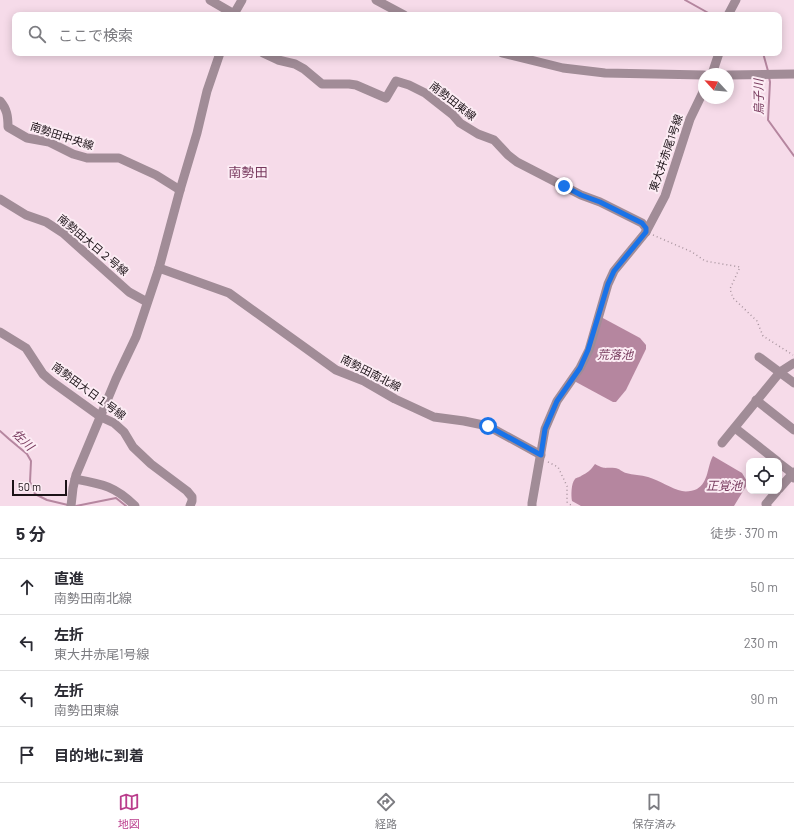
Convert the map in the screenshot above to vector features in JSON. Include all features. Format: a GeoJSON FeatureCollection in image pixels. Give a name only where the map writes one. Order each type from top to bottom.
{"type":"FeatureCollection","features":[{"type":"Feature","properties":{"kind":"street"},"geometry":{"type":"LineString","coordinates":[[210,0],[229,12]]}},
{"type":"Feature","properties":{"kind":"street"},"geometry":{"type":"LineString","coordinates":[[236,12],[242,0]]}},
{"type":"Feature","properties":{"kind":"street"},"geometry":{"type":"LineString","coordinates":[[376,0],[398,12]]}},
{"type":"Feature","properties":{"kind":"street"},"geometry":{"type":"LineString","coordinates":[[730,12],[736,0]]}},
{"type":"Feature","properties":{"kind":"street"},"geometry":{"type":"LineString","coordinates":[[71,504],[75,479],[116,378],[136,337],[159,268],[197,133],[207,91],[219,56]]}},
{"type":"Feature","properties":{"kind":"street","name":"南勢田東線"},"geometry":{"type":"LineString","coordinates":[[269,56],[278,60],[295,64],[304,69],[322,84],[356,85],[386,98],[396,81],[409,85],[425,93],[470,130],[494,140],[508,155],[518,162],[581,195],[600,202],[642,223],[646,228],[646,232]]}},
{"type":"Feature","properties":{"kind":"street"},"geometry":{"type":"LineString","coordinates":[[514,56],[563,68],[605,73],[698,75]]}},
{"type":"Feature","properties":{"kind":"street"},"geometry":{"type":"LineString","coordinates":[[714,68],[718,56]]}},
{"type":"Feature","properties":{"kind":"street"},"geometry":{"type":"LineString","coordinates":[[734,75],[794,74]]}},
{"type":"Feature","properties":{"kind":"street","name":"南勢田中央線"},"geometry":{"type":"LineString","coordinates":[[0,101],[6,109],[8,115],[8,126],[27,138],[49,142],[73,154],[86,158],[119,158],[156,175],[180,190]]}},
{"type":"Feature","properties":{"kind":"street","name":"東大井赤尾1号線"},"geometry":{"type":"LineString","coordinates":[[532,506],[545,429],[557,401],[580,368],[588,350],[608,284],[614,271],[646,232],[665,196],[690,119],[698,102]]}},
{"type":"Feature","properties":{"kind":"street","name":"南勢田大日２号線"},"geometry":{"type":"LineString","coordinates":[[0,199],[26,215],[46,222],[63,233],[129,292],[147,302]]}},
{"type":"Feature","properties":{"kind":"street","name":"南勢田南北線"},"geometry":{"type":"LineString","coordinates":[[159,268],[229,292],[336,370],[364,381],[395,399],[434,417],[488,426],[541,455]]}},
{"type":"Feature","properties":{"kind":"street","name":"南勢田大日１号線"},"geometry":{"type":"LineString","coordinates":[[0,332],[26,348],[43,374],[51,381],[101,417],[114,423],[124,432],[133,447],[151,464],[187,491],[192,497],[190,506]]}},
{"type":"Feature","properties":{"kind":"street"},"geometry":{"type":"LineString","coordinates":[[759,357],[794,382]]}},
{"type":"Feature","properties":{"kind":"street"},"geometry":{"type":"LineString","coordinates":[[722,443],[780,372],[794,363]]}},
{"type":"Feature","properties":{"kind":"street"},"geometry":{"type":"LineString","coordinates":[[756,400],[794,430]]}},
{"type":"Feature","properties":{"kind":"street"},"geometry":{"type":"LineString","coordinates":[[735,428],[773,458]]}},
{"type":"Feature","properties":{"kind":"street"},"geometry":{"type":"LineString","coordinates":[[782,465],[793,474],[782,486]]}},
{"type":"Feature","properties":{"kind":"street"},"geometry":{"type":"LineString","coordinates":[[75,479],[100,484],[116,490],[124,495],[135,506]]}},
{"type":"Feature","properties":{"kind":"street"},"geometry":{"type":"LineString","coordinates":[[767,506],[766,504],[775,494]]}},
{"type":"Feature","properties":{"kind":"path"},"geometry":{"type":"LineString","coordinates":[[646,232],[692,252],[706,261],[740,267],[730,289],[733,298],[757,321],[763,336],[794,356]]}},
{"type":"Feature","properties":{"kind":"path"},"geometry":{"type":"LineString","coordinates":[[541,455],[545,461],[558,467],[567,486],[567,502],[572,506]]}},
{"type":"Feature","properties":{"kind":"water","name":"荒落池"},"geometry":{"type":"Polygon","coordinates":[[[601,317],[640,338],[646,345],[646,349],[626,390],[616,402],[613,402],[576,382],[576,378],[601,317]]]}},
{"type":"Feature","properties":{"kind":"water","name":"正覚池"},"geometry":{"type":"Polygon","coordinates":[[[713,456],[742,473],[746,480],[746,486],[734,506],[581,506],[572,501],[571,496],[575,479],[589,471],[595,464],[603,468],[616,468],[626,473],[648,477],[678,490],[687,491],[697,489],[701,486],[706,478],[713,456]]]}},
{"type":"Feature","properties":{"kind":"waterway","name":"烏子川"},"geometry":{"type":"LineString","coordinates":[[685,0],[707,12]]}},
{"type":"Feature","properties":{"kind":"waterway","name":"烏子川"},"geometry":{"type":"LineString","coordinates":[[764,56],[768,71]]}},
{"type":"Feature","properties":{"kind":"waterway","name":"烏子川"},"geometry":{"type":"LineString","coordinates":[[769,77],[768,120],[794,156]]}},
{"type":"Feature","properties":{"kind":"waterway","name":"佐川"},"geometry":{"type":"LineString","coordinates":[[0,431],[27,454],[31,461],[30,482],[35,494],[47,500],[68,505]]}},
{"type":"Feature","properties":{"kind":"waterway","name":"佐川"},"geometry":{"type":"LineString","coordinates":[[76,506],[116,498],[126,506]]}},
{"type":"Feature","properties":{"kind":"district","name":"南勢田"},"geometry":{"type":"Point","coordinates":[248,172]}},
{"type":"Feature","properties":{"kind":"route"},"geometry":{"type":"LineString","coordinates":[[488,426],[541,455],[545,429],[557,401],[580,368],[588,350],[608,284],[614,271],[646,232],[646,228],[642,223],[564,186]]}}]}
